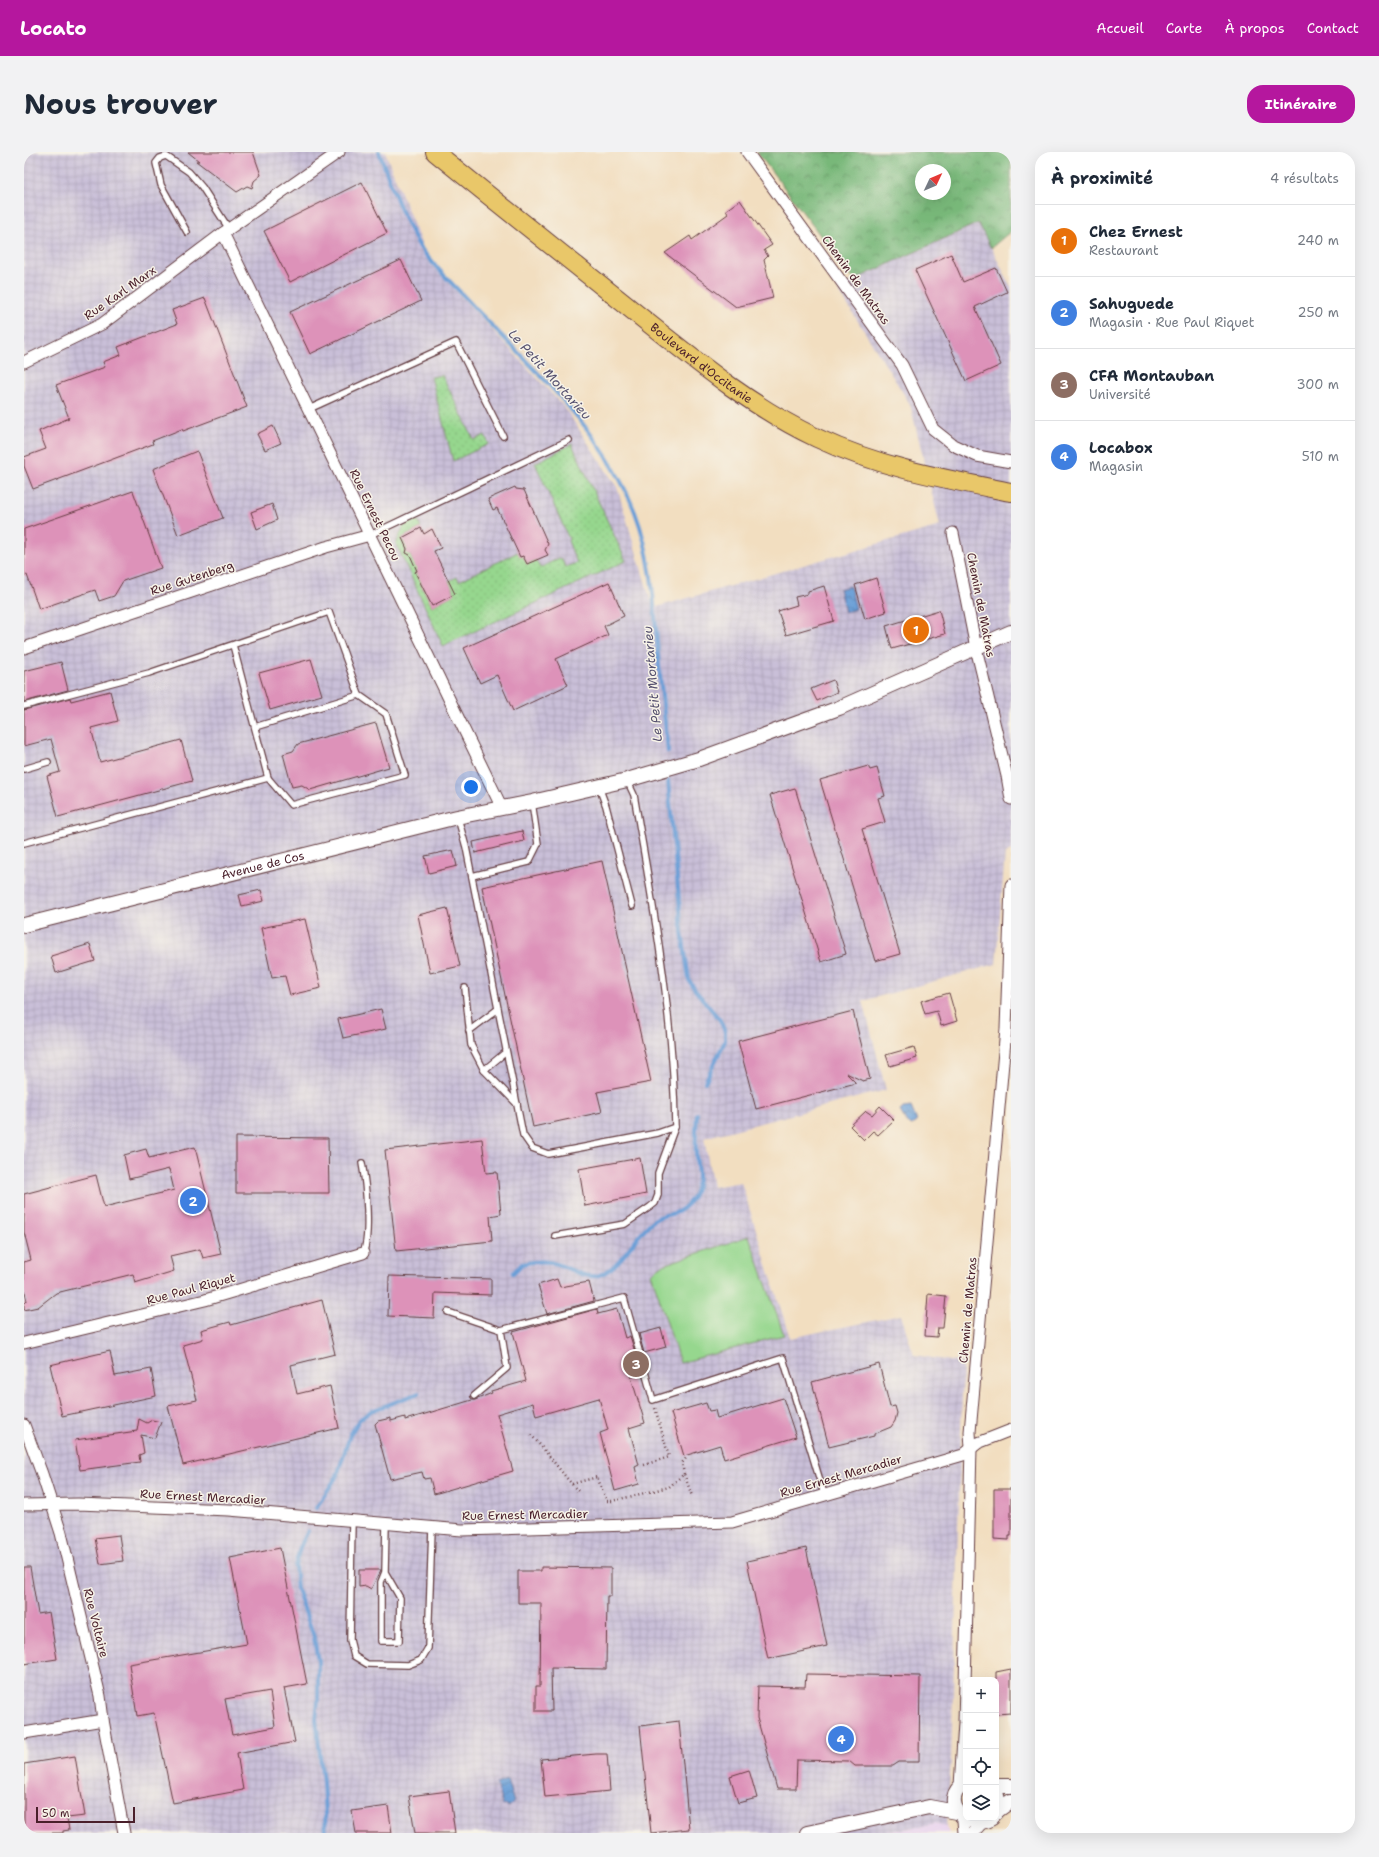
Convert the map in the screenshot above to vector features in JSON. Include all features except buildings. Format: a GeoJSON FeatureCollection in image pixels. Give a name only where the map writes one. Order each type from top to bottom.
{"type":"FeatureCollection","features":[{"type":"Feature","properties":{"kind":"main road","name":"Boulevard d'Occitanie"},"geometry":{"type":"LineString","coordinates":[[434,152],[690,356],[765,410],[818,439],[876,461],[926,474],[1011,492]]}},
{"type":"Feature","properties":{"kind":"street","name":"Rue Karl Marx"},"geometry":{"type":"LineString","coordinates":[[24,362],[102,324],[226,231],[340,152]]}},
{"type":"Feature","properties":{"kind":"street","name":"Chemin de Matras"},"geometry":{"type":"LineString","coordinates":[[747,152],[902,365],[933,429],[953,445],[977,456],[1011,462]]}},
{"type":"Feature","properties":{"kind":"street","name":"Rue Ernest Pecou"},"geometry":{"type":"LineString","coordinates":[[226,231],[309,410],[502,808]]}},
{"type":"Feature","properties":{"kind":"street","name":"Chemin de Matras"},"geometry":{"type":"LineString","coordinates":[[953,533],[976,648],[1007,776],[1011,799]]}},
{"type":"Feature","properties":{"kind":"street","name":"Rue Gutenberg"},"geometry":{"type":"LineString","coordinates":[[24,648],[326,547],[370,534]]}},
{"type":"Feature","properties":{"kind":"street","name":"Avenue de Cos"},"geometry":{"type":"LineString","coordinates":[[24,925],[457,817],[599,787],[699,759],[839,708],[1011,632]]}},
{"type":"Feature","properties":{"kind":"street","name":"Chemin de Matras"},"geometry":{"type":"LineString","coordinates":[[966,1713],[971,1448],[970,1432],[1006,1029],[1010,960],[1011,885]]}},
{"type":"Feature","properties":{"kind":"street","name":"Rue Paul Riquet"},"geometry":{"type":"LineString","coordinates":[[24,1343],[205,1300],[363,1253]]}},
{"type":"Feature","properties":{"kind":"street","name":"Rue Voltaire"},"geometry":{"type":"LineString","coordinates":[[24,1424],[63,1540],[100,1696],[124,1833]]}},
{"type":"Feature","properties":{"kind":"street","name":"Rue Ernest Mercadier"},"geometry":{"type":"LineString","coordinates":[[24,1505],[51,1504],[229,1510],[462,1530],[732,1522],[824,1494],[963,1455],[978,1443],[1011,1430]]}},
{"type":"Feature","properties":{"kind":"street"},"geometry":{"type":"LineString","coordinates":[[24,1733],[103,1720]]}},
{"type":"Feature","properties":{"kind":"street","name":"Chemin de Matras"},"geometry":{"type":"LineString","coordinates":[[960,1788],[964,1749]]}},
{"type":"Feature","properties":{"kind":"street"},"geometry":{"type":"LineString","coordinates":[[999,1786],[1011,1786]]}},
{"type":"Feature","properties":{"kind":"street"},"geometry":{"type":"LineString","coordinates":[[807,1833],[929,1807],[960,1788]]}},
{"type":"Feature","properties":{"kind":"street"},"geometry":{"type":"LineString","coordinates":[[960,1788],[954,1806],[961,1822]]}},
{"type":"Feature","properties":{"kind":"street"},"geometry":{"type":"LineString","coordinates":[[999,1811],[1011,1801]]}},
{"type":"Feature","properties":{"kind":"street"},"geometry":{"type":"LineString","coordinates":[[929,1807],[961,1822],[968,1823],[981,1821]]}},
{"type":"Feature","properties":{"kind":"lane"},"geometry":{"type":"LineString","coordinates":[[187,232],[161,185],[156,163],[160,158],[166,156],[189,172],[202,187],[226,231]]}},
{"type":"Feature","properties":{"kind":"lane"},"geometry":{"type":"LineString","coordinates":[[309,410],[456,342],[503,436]]}},
{"type":"Feature","properties":{"kind":"lane"},"geometry":{"type":"LineString","coordinates":[[370,534],[569,440]]}},
{"type":"Feature","properties":{"kind":"lane"},"geometry":{"type":"LineString","coordinates":[[24,706],[149,673],[329,612],[359,695],[386,714],[405,774],[291,805],[268,778],[233,645]]}},
{"type":"Feature","properties":{"kind":"lane"},"geometry":{"type":"LineString","coordinates":[[255,727],[359,695]]}},
{"type":"Feature","properties":{"kind":"lane"},"geometry":{"type":"LineString","coordinates":[[24,769],[48,762]]}},
{"type":"Feature","properties":{"kind":"lane"},"geometry":{"type":"LineString","coordinates":[[24,843],[268,778]]}},
{"type":"Feature","properties":{"kind":"lane"},"geometry":{"type":"LineString","coordinates":[[555,1236],[625,1224],[650,1207],[658,1195],[658,1173],[675,1127],[674,1095],[660,945],[634,795],[627,780]]}},
{"type":"Feature","properties":{"kind":"lane"},"geometry":{"type":"LineString","coordinates":[[599,787],[606,806],[632,906]]}},
{"type":"Feature","properties":{"kind":"lane"},"geometry":{"type":"LineString","coordinates":[[472,876],[529,862],[538,844],[532,802]]}},
{"type":"Feature","properties":{"kind":"lane"},"geometry":{"type":"LineString","coordinates":[[457,817],[466,846],[523,1135],[532,1148],[548,1154],[658,1133],[675,1127]]}},
{"type":"Feature","properties":{"kind":"lane"},"geometry":{"type":"LineString","coordinates":[[465,988],[471,1045],[484,1070],[517,1104]]}},
{"type":"Feature","properties":{"kind":"lane"},"geometry":{"type":"LineString","coordinates":[[469,1031],[498,1009]]}},
{"type":"Feature","properties":{"kind":"lane"},"geometry":{"type":"LineString","coordinates":[[484,1070],[506,1052]]}},
{"type":"Feature","properties":{"kind":"lane"},"geometry":{"type":"LineString","coordinates":[[362,1164],[367,1214],[367,1246],[363,1253]]}},
{"type":"Feature","properties":{"kind":"lane"},"geometry":{"type":"LineString","coordinates":[[448,1312],[502,1330],[624,1298],[653,1400],[783,1358],[824,1494]]}},
{"type":"Feature","properties":{"kind":"lane"},"geometry":{"type":"LineString","coordinates":[[474,1396],[507,1368],[502,1330]]}},
{"type":"Feature","properties":{"kind":"lane"},"geometry":{"type":"LineString","coordinates":[[352,1521],[350,1640],[354,1656],[367,1664],[408,1665],[421,1660],[428,1648],[432,1528]]}},
{"type":"Feature","properties":{"kind":"lane"},"geometry":{"type":"LineString","coordinates":[[385,1572],[400,1598],[399,1641],[381,1641],[381,1582],[385,1572],[386,1524]]}},
{"type":"Feature","properties":{"kind":"path"},"geometry":{"type":"LineString","coordinates":[[644,1465],[669,1457],[653,1400]]}},
{"type":"Feature","properties":{"kind":"path"},"geometry":{"type":"LineString","coordinates":[[531,1435],[552,1458],[579,1492]]}},
{"type":"Feature","properties":{"kind":"path"},"geometry":{"type":"LineString","coordinates":[[687,1457],[682,1464],[692,1496]]}},
{"type":"Feature","properties":{"kind":"path"},"geometry":{"type":"LineString","coordinates":[[572,1484],[597,1477],[607,1501],[612,1501],[669,1487],[684,1474]]}},
{"type":"Feature","properties":{"kind":"shaded area"},"geometry":{"type":"Polygon","coordinates":[[[24,152],[385,152],[428,261],[565,408],[617,487],[653,608],[940,526],[910,404],[837,288],[979,223],[1011,287],[1011,850],[1005,853],[996,964],[863,1001],[886,1090],[704,1138],[713,1187],[741,1182],[790,1338],[901,1315],[914,1355],[963,1363],[951,1762],[946,1826],[936,1823],[882,1833],[24,1833],[24,152]]]}},
{"type":"Feature","properties":{"kind":"shaded area"},"geometry":{"type":"Polygon","coordinates":[[[936,1823],[946,1826],[949,1833],[882,1833],[936,1823]]]}},
{"type":"Feature","properties":{"kind":"green space"},"geometry":{"type":"Polygon","coordinates":[[[757,152],[1011,152],[1011,231],[991,248],[978,223],[854,280],[757,152]]]}},
{"type":"Feature","properties":{"kind":"green space"},"geometry":{"type":"Polygon","coordinates":[[[442,375],[474,440],[485,435],[489,444],[453,461],[431,377],[442,375]]]}},
{"type":"Feature","properties":{"kind":"green space"},"geometry":{"type":"Polygon","coordinates":[[[572,444],[626,561],[443,646],[396,544],[404,525],[417,519],[421,528],[402,538],[407,549],[406,553],[410,555],[413,562],[432,563],[415,572],[432,606],[455,594],[449,581],[457,577],[459,581],[518,552],[520,557],[523,556],[527,564],[536,560],[540,568],[559,558],[562,559],[565,567],[577,563],[568,541],[569,539],[535,463],[572,444]]]}},
{"type":"Feature","properties":{"kind":"green space"},"geometry":{"type":"Polygon","coordinates":[[[749,1236],[784,1335],[680,1363],[651,1273],[663,1265],[749,1236]]]}},
{"type":"Feature","properties":{"kind":"water"},"geometry":{"type":"Polygon","coordinates":[[[850,586],[856,609],[845,612],[839,589],[850,586]]]}},
{"type":"Feature","properties":{"kind":"water"},"geometry":{"type":"Polygon","coordinates":[[[911,1107],[917,1121],[912,1125],[907,1123],[900,1111],[903,1108],[911,1107]]]}},
{"type":"Feature","properties":{"kind":"water"},"geometry":{"type":"Polygon","coordinates":[[[507,1780],[514,1802],[509,1807],[506,1805],[503,1806],[496,1784],[507,1780]]]}},
{"type":"Feature","properties":{"kind":"waterway","name":"Le Petit Mortarieu"},"geometry":{"type":"LineString","coordinates":[[379,152],[402,213],[420,247],[440,271],[535,370],[582,422],[602,450],[620,480],[635,512],[646,547],[654,601],[668,752]]}},
{"type":"Feature","properties":{"kind":"waterway","name":"Le Petit Mortarieu"},"geometry":{"type":"LineString","coordinates":[[668,781],[682,932],[689,980],[695,990],[720,1020],[725,1032],[725,1041],[705,1082]]}},
{"type":"Feature","properties":{"kind":"waterway","name":"Le Petit Mortarieu"},"geometry":{"type":"LineString","coordinates":[[513,1273],[522,1264],[532,1262],[555,1263],[578,1273],[590,1276],[605,1273],[620,1260],[640,1234],[654,1220],[680,1211],[687,1205],[693,1197],[698,1181],[696,1156],[697,1114]]}},
{"type":"Feature","properties":{"kind":"waterway","name":"Le Petit Mortarieu"},"geometry":{"type":"LineString","coordinates":[[316,1508],[337,1476],[350,1435],[359,1420],[371,1411],[419,1393]]}},
{"type":"Feature","properties":{"kind":"waterway","name":"Le Petit Mortarieu"},"geometry":{"type":"LineString","coordinates":[[308,1531],[300,1547],[295,1566],[297,1589],[314,1637],[318,1661],[318,1700],[316,1719],[323,1782],[326,1833]]}},
{"type":"Feature","properties":{"kind":"place","name":"Chez Ernest"},"geometry":{"type":"Point","coordinates":[916,630]}},
{"type":"Feature","properties":{"kind":"place","name":"Sahuguede"},"geometry":{"type":"Point","coordinates":[193,1201]}},
{"type":"Feature","properties":{"kind":"place","name":"CFA Montauban"},"geometry":{"type":"Point","coordinates":[636,1364]}},
{"type":"Feature","properties":{"kind":"place","name":"Locabox"},"geometry":{"type":"Point","coordinates":[841,1739]}}]}
